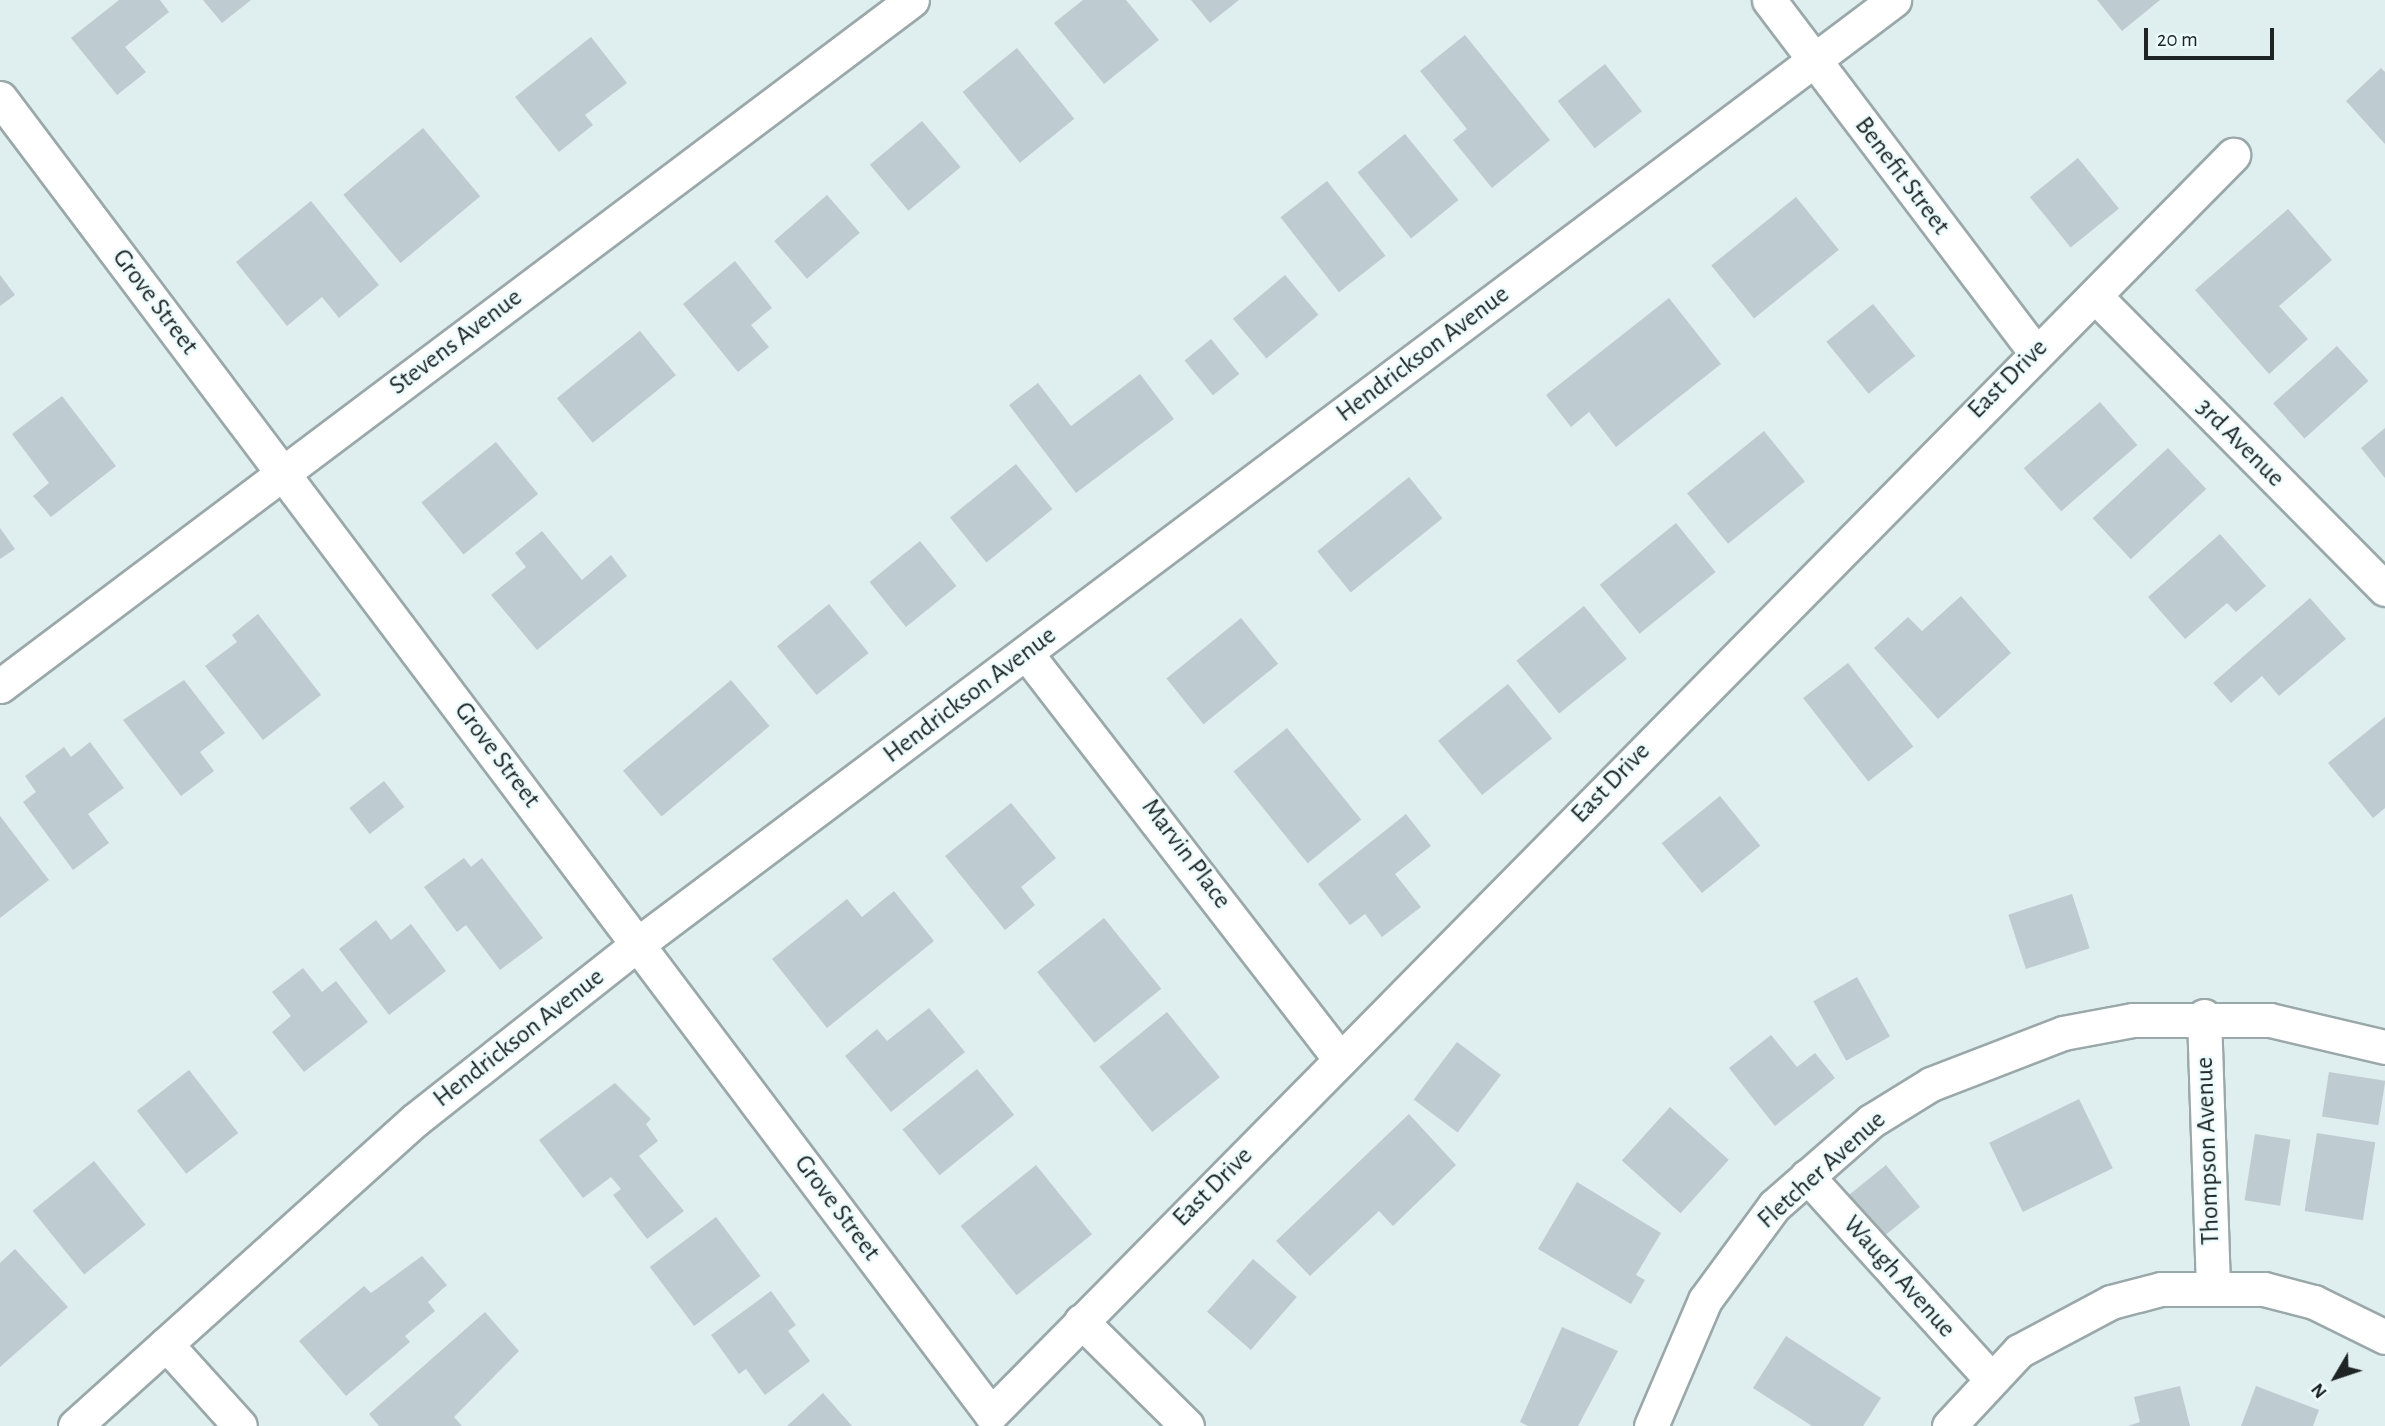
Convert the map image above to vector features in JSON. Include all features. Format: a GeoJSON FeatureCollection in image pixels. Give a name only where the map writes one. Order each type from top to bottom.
{"type":"FeatureCollection","features":[{"type":"Feature","properties":{"kind":"street","name":"Stevens Avenue"},"geometry":{"type":"LineString","coordinates":[[0,686],[912,0]]}},
{"type":"Feature","properties":{"kind":"street","name":"Benefit Street"},"geometry":{"type":"LineString","coordinates":[[1769,0],[2034,351]]}},
{"type":"Feature","properties":{"kind":"street","name":"Hendrickson Avenue"},"geometry":{"type":"LineString","coordinates":[[75,1426],[415,1120],[639,943],[1894,0]]}},
{"type":"Feature","properties":{"kind":"street","name":"Grove Street"},"geometry":{"type":"LineString","coordinates":[[0,98],[284,471],[991,1414]]}},
{"type":"Feature","properties":{"kind":"street","name":"East Drive"},"geometry":{"type":"LineString","coordinates":[[991,1414],[2034,351],[2095,296],[2233,155]]}},
{"type":"Feature","properties":{"kind":"street","name":"3rd Avenue"},"geometry":{"type":"LineString","coordinates":[[2095,296],[2385,589]]}},
{"type":"Feature","properties":{"kind":"street","name":"Marvin Place"},"geometry":{"type":"LineString","coordinates":[[1026,653],[1340,1059]]}},
{"type":"Feature","properties":{"kind":"street","name":"Fletcher Avenue"},"geometry":{"type":"LineString","coordinates":[[1651,1426],[1705,1300],[1759,1224],[1807,1176],[1871,1121],[1995,1055],[2063,1033],[2204,1016],[2270,1020],[2385,1047]]}},
{"type":"Feature","properties":{"kind":"street","name":"Thompson Avenue"},"geometry":{"type":"LineString","coordinates":[[2204,1016],[2213,1285]]}},
{"type":"Feature","properties":{"kind":"street","name":"Waugh Avenue"},"geometry":{"type":"LineString","coordinates":[[1807,1176],[1990,1378]]}},
{"type":"Feature","properties":{"kind":"street"},"geometry":{"type":"LineString","coordinates":[[1949,1426],[1990,1378],[2019,1351],[2111,1301],[2213,1285],[2314,1302],[2385,1337]]}},
{"type":"Feature","properties":{"kind":"street"},"geometry":{"type":"LineString","coordinates":[[1081,1321],[1187,1426]]}},
{"type":"Feature","properties":{"kind":"street"},"geometry":{"type":"LineString","coordinates":[[166,1344],[240,1426]]}},
{"type":"Feature","properties":{"kind":"building"},"geometry":{"type":"Polygon","coordinates":[[[119,0],[160,0],[169,12],[125,47],[146,72],[117,95],[71,38],[119,0]]]}},
{"type":"Feature","properties":{"kind":"building"},"geometry":{"type":"Polygon","coordinates":[[[203,0],[251,0],[222,23],[203,0]]]}},
{"type":"Feature","properties":{"kind":"building"},"geometry":{"type":"Polygon","coordinates":[[[1083,0],[1126,0],[1159,40],[1104,84],[1054,23],[1083,0]]]}},
{"type":"Feature","properties":{"kind":"building"},"geometry":{"type":"Polygon","coordinates":[[[1191,0],[1239,0],[1210,23],[1191,0]]]}},
{"type":"Feature","properties":{"kind":"building"},"geometry":{"type":"Polygon","coordinates":[[[2097,0],[2160,0],[2122,31],[2097,0]]]}},
{"type":"Feature","properties":{"kind":"building"},"geometry":{"type":"Polygon","coordinates":[[[1465,35],[1550,140],[1492,188],[1453,140],[1467,129],[1420,71],[1465,35]]]}},
{"type":"Feature","properties":{"kind":"building"},"geometry":{"type":"Polygon","coordinates":[[[591,37],[627,83],[585,115],[593,125],[559,152],[515,97],[591,37]]]}},
{"type":"Feature","properties":{"kind":"building"},"geometry":{"type":"Polygon","coordinates":[[[1017,48],[1074,119],[1020,163],[963,92],[1017,48]]]}},
{"type":"Feature","properties":{"kind":"building"},"geometry":{"type":"Polygon","coordinates":[[[1605,64],[1642,111],[1595,148],[1558,101],[1605,64]]]}},
{"type":"Feature","properties":{"kind":"building"},"geometry":{"type":"Polygon","coordinates":[[[2381,68],[2385,72],[2385,144],[2346,101],[2381,68]]]}},
{"type":"Feature","properties":{"kind":"building"},"geometry":{"type":"Polygon","coordinates":[[[922,121],[961,167],[908,211],[870,165],[922,121]]]}},
{"type":"Feature","properties":{"kind":"building"},"geometry":{"type":"Polygon","coordinates":[[[423,128],[480,196],[401,263],[343,195],[423,128]]]}},
{"type":"Feature","properties":{"kind":"building"},"geometry":{"type":"Polygon","coordinates":[[[1405,134],[1458,200],[1411,238],[1358,172],[1405,134]]]}},
{"type":"Feature","properties":{"kind":"building"},"geometry":{"type":"Polygon","coordinates":[[[2078,158],[2119,209],[2071,248],[2030,197],[2078,158]]]}},
{"type":"Feature","properties":{"kind":"building"},"geometry":{"type":"Polygon","coordinates":[[[1327,181],[1385,256],[1339,292],[1281,217],[1327,181]]]}},
{"type":"Feature","properties":{"kind":"building"},"geometry":{"type":"Polygon","coordinates":[[[827,195],[860,233],[807,279],[774,241],[827,195]]]}},
{"type":"Feature","properties":{"kind":"building"},"geometry":{"type":"Polygon","coordinates":[[[1796,197],[1839,250],[1754,318],[1711,266],[1796,197]]]}},
{"type":"Feature","properties":{"kind":"building"},"geometry":{"type":"Polygon","coordinates":[[[311,201],[379,285],[339,318],[322,297],[287,326],[236,262],[311,201]]]}},
{"type":"Feature","properties":{"kind":"building"},"geometry":{"type":"Polygon","coordinates":[[[2288,209],[2332,260],[2279,306],[2308,339],[2269,374],[2195,290],[2288,209]]]}},
{"type":"Feature","properties":{"kind":"building"},"geometry":{"type":"Polygon","coordinates":[[[735,261],[772,308],[751,325],[769,347],[738,372],[683,304],[735,261]]]}},
{"type":"Feature","properties":{"kind":"building"},"geometry":{"type":"Polygon","coordinates":[[[0,275],[15,295],[0,306],[0,275]]]}},
{"type":"Feature","properties":{"kind":"building"},"geometry":{"type":"Polygon","coordinates":[[[1285,275],[1318,315],[1266,359],[1233,319],[1285,275]]]}},
{"type":"Feature","properties":{"kind":"building"},"geometry":{"type":"Polygon","coordinates":[[[1669,298],[1721,364],[1616,447],[1589,412],[1571,427],[1546,395],[1669,298]]]}},
{"type":"Feature","properties":{"kind":"building"},"geometry":{"type":"Polygon","coordinates":[[[1873,304],[1915,356],[1869,394],[1826,342],[1873,304]]]}},
{"type":"Feature","properties":{"kind":"building"},"geometry":{"type":"Polygon","coordinates":[[[640,331],[676,375],[593,443],[557,398],[640,331]]]}},
{"type":"Feature","properties":{"kind":"building"},"geometry":{"type":"Polygon","coordinates":[[[1211,339],[1239,374],[1213,395],[1185,360],[1211,339]]]}},
{"type":"Feature","properties":{"kind":"building"},"geometry":{"type":"Polygon","coordinates":[[[2337,346],[2368,381],[2305,438],[2273,404],[2337,346]]]}},
{"type":"Feature","properties":{"kind":"building"},"geometry":{"type":"Polygon","coordinates":[[[1140,374],[1174,419],[1076,493],[1009,405],[1038,383],[1071,426],[1140,374]]]}},
{"type":"Feature","properties":{"kind":"building"},"geometry":{"type":"Polygon","coordinates":[[[62,396],[116,466],[51,517],[33,496],[49,483],[12,434],[62,396]]]}},
{"type":"Feature","properties":{"kind":"building"},"geometry":{"type":"Polygon","coordinates":[[[2100,402],[2137,445],[2061,511],[2024,468],[2100,402]]]}},
{"type":"Feature","properties":{"kind":"building"},"geometry":{"type":"Polygon","coordinates":[[[2385,428],[2385,478],[2361,448],[2385,428]]]}},
{"type":"Feature","properties":{"kind":"building"},"geometry":{"type":"Polygon","coordinates":[[[1764,431],[1805,482],[1728,544],[1687,493],[1764,431]]]}},
{"type":"Feature","properties":{"kind":"building"},"geometry":{"type":"Polygon","coordinates":[[[496,442],[538,494],[464,554],[421,502],[496,442]]]}},
{"type":"Feature","properties":{"kind":"building"},"geometry":{"type":"Polygon","coordinates":[[[2168,448],[2206,489],[2131,559],[2093,518],[2168,448]]]}},
{"type":"Feature","properties":{"kind":"building"},"geometry":{"type":"Polygon","coordinates":[[[1016,464],[1053,509],[986,563],[950,517],[1016,464]]]}},
{"type":"Feature","properties":{"kind":"building"},"geometry":{"type":"Polygon","coordinates":[[[1409,477],[1442,518],[1351,592],[1317,551],[1409,477]]]}},
{"type":"Feature","properties":{"kind":"building"},"geometry":{"type":"Polygon","coordinates":[[[1676,523],[1716,572],[1639,634],[1600,585],[1676,523]]]}},
{"type":"Feature","properties":{"kind":"building"},"geometry":{"type":"Polygon","coordinates":[[[0,528],[15,549],[0,559],[0,528]]]}},
{"type":"Feature","properties":{"kind":"building"},"geometry":{"type":"Polygon","coordinates":[[[542,531],[582,580],[611,555],[627,576],[537,650],[491,595],[526,567],[515,553],[542,531]]]}},
{"type":"Feature","properties":{"kind":"building"},"geometry":{"type":"Polygon","coordinates":[[[2220,534],[2266,586],[2236,612],[2227,603],[2185,639],[2148,597],[2220,534]]]}},
{"type":"Feature","properties":{"kind":"building"},"geometry":{"type":"Polygon","coordinates":[[[920,541],[957,586],[906,627],[869,582],[920,541]]]}},
{"type":"Feature","properties":{"kind":"building"},"geometry":{"type":"Polygon","coordinates":[[[1961,596],[2011,653],[1938,719],[1874,648],[1908,617],[1922,631],[1961,596]]]}},
{"type":"Feature","properties":{"kind":"building"},"geometry":{"type":"Polygon","coordinates":[[[2310,598],[2346,639],[2279,696],[2262,676],[2231,703],[2213,683],[2310,598]]]}},
{"type":"Feature","properties":{"kind":"building"},"geometry":{"type":"Polygon","coordinates":[[[829,604],[869,653],[817,695],[777,646],[829,604]]]}},
{"type":"Feature","properties":{"kind":"building"},"geometry":{"type":"Polygon","coordinates":[[[1584,606],[1627,659],[1559,714],[1516,661],[1584,606]]]}},
{"type":"Feature","properties":{"kind":"building"},"geometry":{"type":"Polygon","coordinates":[[[258,614],[321,695],[263,740],[205,666],[237,642],[232,635],[258,614]]]}},
{"type":"Feature","properties":{"kind":"building"},"geometry":{"type":"Polygon","coordinates":[[[1241,618],[1278,664],[1204,724],[1166,678],[1241,618]]]}},
{"type":"Feature","properties":{"kind":"building"},"geometry":{"type":"Polygon","coordinates":[[[1848,663],[1913,747],[1868,782],[1803,698],[1848,663]]]}},
{"type":"Feature","properties":{"kind":"building"},"geometry":{"type":"Polygon","coordinates":[[[184,680],[225,733],[200,752],[214,771],[181,796],[123,720],[184,680]]]}},
{"type":"Feature","properties":{"kind":"building"},"geometry":{"type":"Polygon","coordinates":[[[731,680],[770,726],[662,817],[623,771],[731,680]]]}},
{"type":"Feature","properties":{"kind":"building"},"geometry":{"type":"Polygon","coordinates":[[[1508,684],[1552,738],[1482,795],[1438,741],[1508,684]]]}},
{"type":"Feature","properties":{"kind":"building"},"geometry":{"type":"Polygon","coordinates":[[[2385,717],[2385,808],[2373,818],[2328,763],[2385,717]]]}},
{"type":"Feature","properties":{"kind":"building"},"geometry":{"type":"Polygon","coordinates":[[[1287,728],[1361,820],[1308,863],[1233,771],[1287,728]]]}},
{"type":"Feature","properties":{"kind":"building"},"geometry":{"type":"Polygon","coordinates":[[[90,742],[124,788],[88,814],[109,843],[73,870],[23,802],[36,792],[25,776],[64,747],[71,757],[90,742]]]}},
{"type":"Feature","properties":{"kind":"building"},"geometry":{"type":"Polygon","coordinates":[[[384,781],[404,807],[370,834],[349,808],[384,781]]]}},
{"type":"Feature","properties":{"kind":"building"},"geometry":{"type":"Polygon","coordinates":[[[1720,796],[1760,846],[1702,893],[1662,843],[1720,796]]]}},
{"type":"Feature","properties":{"kind":"building"},"geometry":{"type":"Polygon","coordinates":[[[1011,803],[1056,858],[1021,887],[1035,905],[1005,930],[945,856],[1011,803]]]}},
{"type":"Feature","properties":{"kind":"building"},"geometry":{"type":"Polygon","coordinates":[[[1406,814],[1431,846],[1395,874],[1421,907],[1382,937],[1365,914],[1350,925],[1318,884],[1406,814]]]}},
{"type":"Feature","properties":{"kind":"building"},"geometry":{"type":"Polygon","coordinates":[[[0,816],[49,880],[0,918],[0,816]]]}},
{"type":"Feature","properties":{"kind":"building"},"geometry":{"type":"Polygon","coordinates":[[[464,858],[471,867],[482,858],[543,938],[500,970],[466,925],[457,932],[424,887],[464,858]]]}},
{"type":"Feature","properties":{"kind":"building"},"geometry":{"type":"Polygon","coordinates":[[[894,891],[934,941],[827,1028],[772,959],[847,899],[862,917],[894,891]]]}},
{"type":"Feature","properties":{"kind":"building"},"geometry":{"type":"Polygon","coordinates":[[[2072,894],[2090,948],[2026,969],[2008,915],[2072,894]]]}},
{"type":"Feature","properties":{"kind":"building"},"geometry":{"type":"Polygon","coordinates":[[[1104,918],[1161,989],[1094,1043],[1037,972],[1104,918]]]}},
{"type":"Feature","properties":{"kind":"building"},"geometry":{"type":"Polygon","coordinates":[[[376,920],[391,940],[411,924],[446,971],[389,1015],[339,949],[376,920]]]}},
{"type":"Feature","properties":{"kind":"building"},"geometry":{"type":"Polygon","coordinates":[[[303,968],[322,992],[336,981],[368,1022],[304,1072],[272,1032],[291,1016],[272,992],[303,968]]]}},
{"type":"Feature","properties":{"kind":"building"},"geometry":{"type":"Polygon","coordinates":[[[1857,977],[1890,1036],[1846,1061],[1813,1001],[1857,977]]]}},
{"type":"Feature","properties":{"kind":"building"},"geometry":{"type":"Polygon","coordinates":[[[929,1008],[965,1052],[891,1112],[845,1056],[877,1029],[887,1041],[929,1008]]]}},
{"type":"Feature","properties":{"kind":"building"},"geometry":{"type":"Polygon","coordinates":[[[1167,1012],[1220,1077],[1152,1132],[1099,1067],[1167,1012]]]}},
{"type":"Feature","properties":{"kind":"building"},"geometry":{"type":"Polygon","coordinates":[[[1771,1035],[1797,1067],[1815,1053],[1835,1078],[1775,1126],[1729,1068],[1771,1035]]]}},
{"type":"Feature","properties":{"kind":"building"},"geometry":{"type":"Polygon","coordinates":[[[1457,1042],[1501,1075],[1458,1133],[1414,1100],[1457,1042]]]}},
{"type":"Feature","properties":{"kind":"building"},"geometry":{"type":"Polygon","coordinates":[[[977,1069],[1014,1115],[940,1175],[902,1129],[977,1069]]]}},
{"type":"Feature","properties":{"kind":"building"},"geometry":{"type":"Polygon","coordinates":[[[189,1070],[238,1133],[186,1174],[137,1111],[189,1070]]]}},
{"type":"Feature","properties":{"kind":"building"},"geometry":{"type":"Polygon","coordinates":[[[2329,1072],[2385,1081],[2378,1125],[2322,1116],[2329,1072]]]}},
{"type":"Feature","properties":{"kind":"building"},"geometry":{"type":"Polygon","coordinates":[[[615,1083],[651,1119],[646,1124],[658,1141],[639,1156],[684,1211],[647,1239],[613,1195],[621,1189],[611,1177],[583,1198],[539,1140],[615,1083]]]}},
{"type":"Feature","properties":{"kind":"building"},"geometry":{"type":"Polygon","coordinates":[[[2079,1099],[2113,1168],[2023,1212],[1989,1143],[2079,1099]]]}},
{"type":"Feature","properties":{"kind":"building"},"geometry":{"type":"Polygon","coordinates":[[[1670,1107],[1729,1160],[1681,1213],[1622,1161],[1670,1107]]]}},
{"type":"Feature","properties":{"kind":"building"},"geometry":{"type":"Polygon","coordinates":[[[1409,1114],[1456,1165],[1393,1226],[1379,1211],[1310,1276],[1276,1241],[1409,1114]]]}},
{"type":"Feature","properties":{"kind":"building"},"geometry":{"type":"Polygon","coordinates":[[[2317,1133],[2375,1142],[2363,1220],[2305,1211],[2317,1133]]]}},
{"type":"Feature","properties":{"kind":"building"},"geometry":{"type":"Polygon","coordinates":[[[2255,1134],[2291,1140],[2280,1206],[2245,1200],[2255,1134]]]}},
{"type":"Feature","properties":{"kind":"building"},"geometry":{"type":"Polygon","coordinates":[[[94,1161],[146,1225],[84,1274],[33,1211],[94,1161]]]}},
{"type":"Feature","properties":{"kind":"building"},"geometry":{"type":"Polygon","coordinates":[[[1036,1165],[1092,1234],[1017,1295],[961,1226],[1036,1165]]]}},
{"type":"Feature","properties":{"kind":"building"},"geometry":{"type":"Polygon","coordinates":[[[1886,1165],[1920,1207],[1883,1237],[1849,1195],[1886,1165]]]}},
{"type":"Feature","properties":{"kind":"building"},"geometry":{"type":"Polygon","coordinates":[[[1577,1182],[1661,1233],[1636,1275],[1645,1280],[1631,1304],[1538,1249],[1577,1182]]]}},
{"type":"Feature","properties":{"kind":"building"},"geometry":{"type":"Polygon","coordinates":[[[716,1217],[761,1276],[694,1326],[650,1267],[716,1217]]]}},
{"type":"Feature","properties":{"kind":"building"},"geometry":{"type":"Polygon","coordinates":[[[15,1249],[68,1307],[0,1367],[0,1263],[15,1249]]]}},
{"type":"Feature","properties":{"kind":"building"},"geometry":{"type":"Polygon","coordinates":[[[422,1256],[447,1285],[428,1302],[435,1311],[405,1336],[410,1342],[346,1396],[299,1341],[364,1286],[371,1293],[422,1256]]]}},
{"type":"Feature","properties":{"kind":"building"},"geometry":{"type":"Polygon","coordinates":[[[1253,1259],[1297,1297],[1251,1350],[1207,1312],[1253,1259]]]}},
{"type":"Feature","properties":{"kind":"building"},"geometry":{"type":"Polygon","coordinates":[[[771,1291],[796,1325],[788,1331],[810,1361],[765,1395],[746,1369],[739,1374],[711,1335],[771,1291]]]}},
{"type":"Feature","properties":{"kind":"building"},"geometry":{"type":"Polygon","coordinates":[[[485,1312],[519,1351],[454,1417],[462,1426],[379,1426],[369,1414],[485,1312]]]}},
{"type":"Feature","properties":{"kind":"building"},"geometry":{"type":"Polygon","coordinates":[[[1562,1327],[1618,1351],[1578,1426],[1528,1426],[1520,1422],[1562,1327]]]}},
{"type":"Feature","properties":{"kind":"building"},"geometry":{"type":"Polygon","coordinates":[[[1786,1336],[1881,1398],[1863,1426],[1812,1426],[1753,1388],[1786,1336]]]}},
{"type":"Feature","properties":{"kind":"building"},"geometry":{"type":"Polygon","coordinates":[[[2180,1386],[2190,1426],[2128,1426],[2140,1422],[2134,1397],[2180,1386]]]}},
{"type":"Feature","properties":{"kind":"building"},"geometry":{"type":"Polygon","coordinates":[[[2256,1386],[2319,1410],[2313,1426],[2241,1426],[2256,1386]]]}},
{"type":"Feature","properties":{"kind":"building"},"geometry":{"type":"Polygon","coordinates":[[[823,1393],[852,1426],[787,1426],[823,1393]]]}}]}
